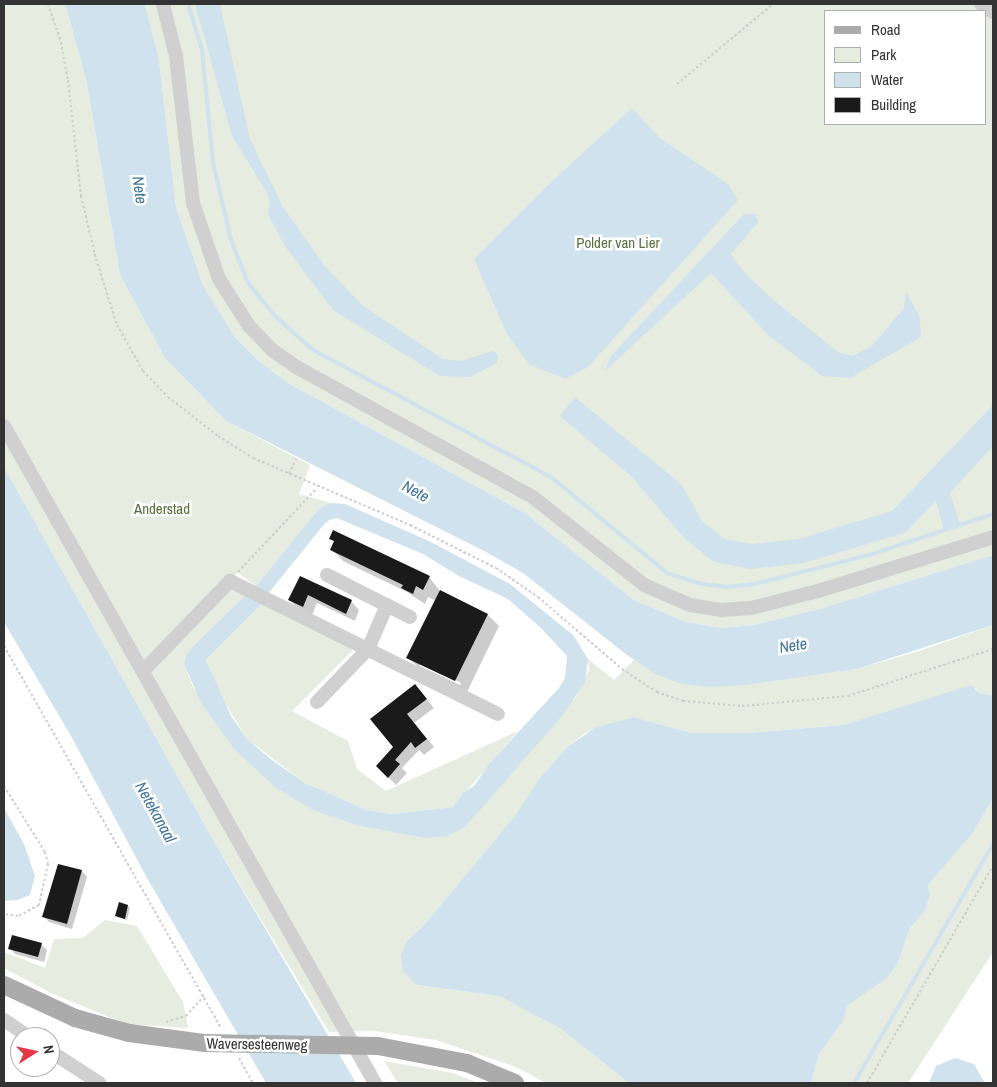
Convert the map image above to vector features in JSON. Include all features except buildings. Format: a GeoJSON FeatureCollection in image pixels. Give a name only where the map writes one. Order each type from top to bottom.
{"type":"FeatureCollection","features":[{"type":"Feature","properties":{"kind":"main road","name":"Waversesteenweg"},"geometry":{"type":"LineString","coordinates":[[4,984],[75,1018],[130,1033],[206,1043],[378,1046],[467,1063],[515,1083]]}},
{"type":"Feature","properties":{"kind":"street"},"geometry":{"type":"LineString","coordinates":[[163,4],[176,56],[193,203],[219,279],[249,326],[272,350],[298,368],[534,498],[644,585],[690,605],[721,610],[751,608],[818,591],[993,537]]}},
{"type":"Feature","properties":{"kind":"street"},"geometry":{"type":"LineString","coordinates":[[981,4],[993,12]]}},
{"type":"Feature","properties":{"kind":"street"},"geometry":{"type":"LineString","coordinates":[[4,426],[144,670],[375,1083]]}},
{"type":"Feature","properties":{"kind":"street"},"geometry":{"type":"LineString","coordinates":[[327,576],[410,617]]}},
{"type":"Feature","properties":{"kind":"street"},"geometry":{"type":"LineString","coordinates":[[144,670],[230,581],[498,714]]}},
{"type":"Feature","properties":{"kind":"street"},"geometry":{"type":"LineString","coordinates":[[317,702],[368,649],[387,605]]}},
{"type":"Feature","properties":{"kind":"street"},"geometry":{"type":"LineString","coordinates":[[60,1058],[99,1083]]}},
{"type":"Feature","properties":{"kind":"path"},"geometry":{"type":"LineString","coordinates":[[48,4],[61,42],[68,80],[81,196],[107,295],[129,351],[143,371],[191,417],[253,458],[317,488],[342,495],[410,525],[496,568],[538,597],[622,669],[657,692],[683,701],[742,706],[848,696],[993,649]]}},
{"type":"Feature","properties":{"kind":"path"},"geometry":{"type":"LineString","coordinates":[[677,84],[773,4]]}},
{"type":"Feature","properties":{"kind":"path"},"geometry":{"type":"LineString","coordinates":[[289,474],[296,459]]}},
{"type":"Feature","properties":{"kind":"path"},"geometry":{"type":"LineString","coordinates":[[230,581],[317,488]]}},
{"type":"Feature","properties":{"kind":"path"},"geometry":{"type":"LineString","coordinates":[[4,646],[226,1036]]}},
{"type":"Feature","properties":{"kind":"path"},"geometry":{"type":"LineString","coordinates":[[4,786],[44,852],[48,864],[39,905],[18,916],[4,914]]}},
{"type":"Feature","properties":{"kind":"path"},"geometry":{"type":"LineString","coordinates":[[867,1083],[993,866]]}},
{"type":"Feature","properties":{"kind":"path"},"geometry":{"type":"LineString","coordinates":[[160,1024],[186,1016],[204,996]]}},
{"type":"Feature","properties":{"kind":"path"},"geometry":{"type":"LineString","coordinates":[[235,1052],[252,1083]]}},
{"type":"Feature","properties":{"kind":"green space","name":"Anderstad"},"geometry":{"type":"Polygon","coordinates":[[[4,4],[65,4],[86,79],[120,275],[165,358],[226,421],[310,465],[299,494],[331,503],[318,511],[256,586],[238,573],[225,586],[247,594],[193,646],[186,655],[184,664],[192,685],[216,723],[360,826],[424,838],[465,826],[577,696],[589,670],[588,659],[614,680],[634,660],[653,673],[820,674],[857,669],[919,651],[993,625],[993,695],[979,693],[976,688],[946,694],[843,725],[746,733],[691,733],[634,717],[585,733],[567,747],[540,778],[516,816],[424,925],[408,940],[415,985],[499,996],[561,1029],[629,1083],[546,1083],[516,1067],[436,1040],[375,1031],[329,1032],[216,845],[4,467],[4,4]]]}},
{"type":"Feature","properties":{"kind":"green space","name":"Polder van Lier"},"geometry":{"type":"Polygon","coordinates":[[[145,4],[993,4],[993,555],[823,608],[754,625],[720,628],[686,622],[634,600],[525,513],[288,383],[261,363],[235,337],[203,287],[176,207],[159,59],[145,4]]]}},
{"type":"Feature","properties":{"kind":"green space"},"geometry":{"type":"Polygon","coordinates":[[[262,604],[357,646],[292,711],[348,741],[357,769],[386,791],[518,731],[453,807],[392,814],[367,810],[305,783],[247,739],[219,693],[206,660],[262,604]]]}},
{"type":"Feature","properties":{"kind":"green space"},"geometry":{"type":"Polygon","coordinates":[[[993,798],[993,952],[908,1083],[811,1083],[819,1054],[843,1021],[847,1006],[887,978],[897,965],[910,928],[925,911],[930,895],[928,885],[973,833],[993,798]]]}},
{"type":"Feature","properties":{"kind":"green space"},"geometry":{"type":"Polygon","coordinates":[[[105,920],[137,926],[183,1002],[188,1028],[126,1024],[51,993],[4,968],[4,952],[45,968],[54,939],[83,938],[105,920]]]}},
{"type":"Feature","properties":{"kind":"green space"},"geometry":{"type":"Polygon","coordinates":[[[384,1061],[452,1073],[479,1083],[398,1083],[384,1061]]]}},
{"type":"Feature","properties":{"kind":"water","name":"Nete"},"geometry":{"type":"Polygon","coordinates":[[[65,4],[145,4],[159,59],[176,207],[203,286],[235,337],[261,363],[288,383],[525,513],[634,600],[686,622],[720,628],[754,625],[823,608],[993,555],[993,625],[857,669],[745,685],[710,687],[682,684],[653,673],[627,655],[523,573],[486,552],[226,421],[165,358],[120,275],[86,79],[65,4]]]}},
{"type":"Feature","properties":{"kind":"water"},"geometry":{"type":"Polygon","coordinates":[[[195,4],[220,4],[250,139],[283,207],[324,265],[363,306],[443,359],[461,361],[493,351],[498,355],[497,363],[470,377],[440,376],[333,310],[285,246],[268,214],[270,203],[266,191],[232,136],[195,4]]]}},
{"type":"Feature","properties":{"kind":"water"},"geometry":{"type":"Polygon","coordinates":[[[632,108],[660,138],[728,184],[738,200],[588,367],[565,379],[529,364],[507,334],[474,259],[548,185],[632,108]]]}},
{"type":"Feature","properties":{"kind":"water"},"geometry":{"type":"Polygon","coordinates":[[[744,214],[755,214],[758,222],[731,254],[742,270],[772,299],[838,352],[852,356],[871,347],[904,308],[906,292],[920,317],[921,337],[850,378],[822,376],[769,336],[711,273],[605,371],[611,356],[744,214]]]}},
{"type":"Feature","properties":{"kind":"water"},"geometry":{"type":"Polygon","coordinates":[[[575,397],[682,485],[702,521],[724,539],[752,544],[799,539],[892,511],[993,405],[993,446],[950,493],[960,524],[944,530],[936,501],[905,533],[803,563],[751,569],[714,562],[685,539],[632,477],[560,416],[575,397]]]}},
{"type":"Feature","properties":{"kind":"water","name":"Netekanaal"},"geometry":{"type":"Polygon","coordinates":[[[4,467],[216,845],[356,1083],[266,1083],[147,878],[71,736],[4,622],[4,467]]]}},
{"type":"Feature","properties":{"kind":"water"},"geometry":{"type":"Polygon","coordinates":[[[331,503],[345,504],[431,542],[510,584],[573,635],[588,659],[585,683],[562,716],[465,827],[447,836],[424,838],[360,826],[313,810],[275,787],[235,750],[201,703],[184,664],[186,655],[193,646],[247,594],[262,604],[206,660],[231,716],[247,739],[272,760],[305,783],[367,810],[392,814],[453,807],[463,793],[474,786],[489,764],[559,688],[565,678],[567,656],[542,629],[508,599],[459,576],[423,554],[337,518],[329,520],[321,528],[267,595],[256,586],[318,510],[331,503]]]}},
{"type":"Feature","properties":{"kind":"water"},"geometry":{"type":"Polygon","coordinates":[[[972,685],[979,693],[993,695],[993,798],[973,833],[928,885],[930,895],[925,911],[910,928],[897,965],[887,978],[847,1006],[843,1021],[819,1054],[811,1083],[629,1083],[561,1029],[499,996],[416,985],[403,971],[401,955],[408,940],[424,925],[515,816],[540,778],[567,747],[595,728],[634,717],[691,733],[746,733],[843,725],[972,685]]]}},
{"type":"Feature","properties":{"kind":"water"},"geometry":{"type":"Polygon","coordinates":[[[4,808],[24,844],[35,876],[30,895],[17,900],[4,901],[4,808]]]}},
{"type":"Feature","properties":{"kind":"water"},"geometry":{"type":"Polygon","coordinates":[[[955,1058],[974,1064],[985,1083],[929,1083],[936,1066],[955,1058]]]}},
{"type":"Feature","properties":{"kind":"waterway"},"geometry":{"type":"LineString","coordinates":[[188,4],[202,50],[213,162],[231,240],[248,283],[277,318],[313,350],[551,477],[667,573],[697,583],[726,587],[755,584],[869,555],[993,514]]}},
{"type":"Feature","properties":{"kind":"waterway"},"geometry":{"type":"LineString","coordinates":[[854,1083],[993,844]]}}]}
